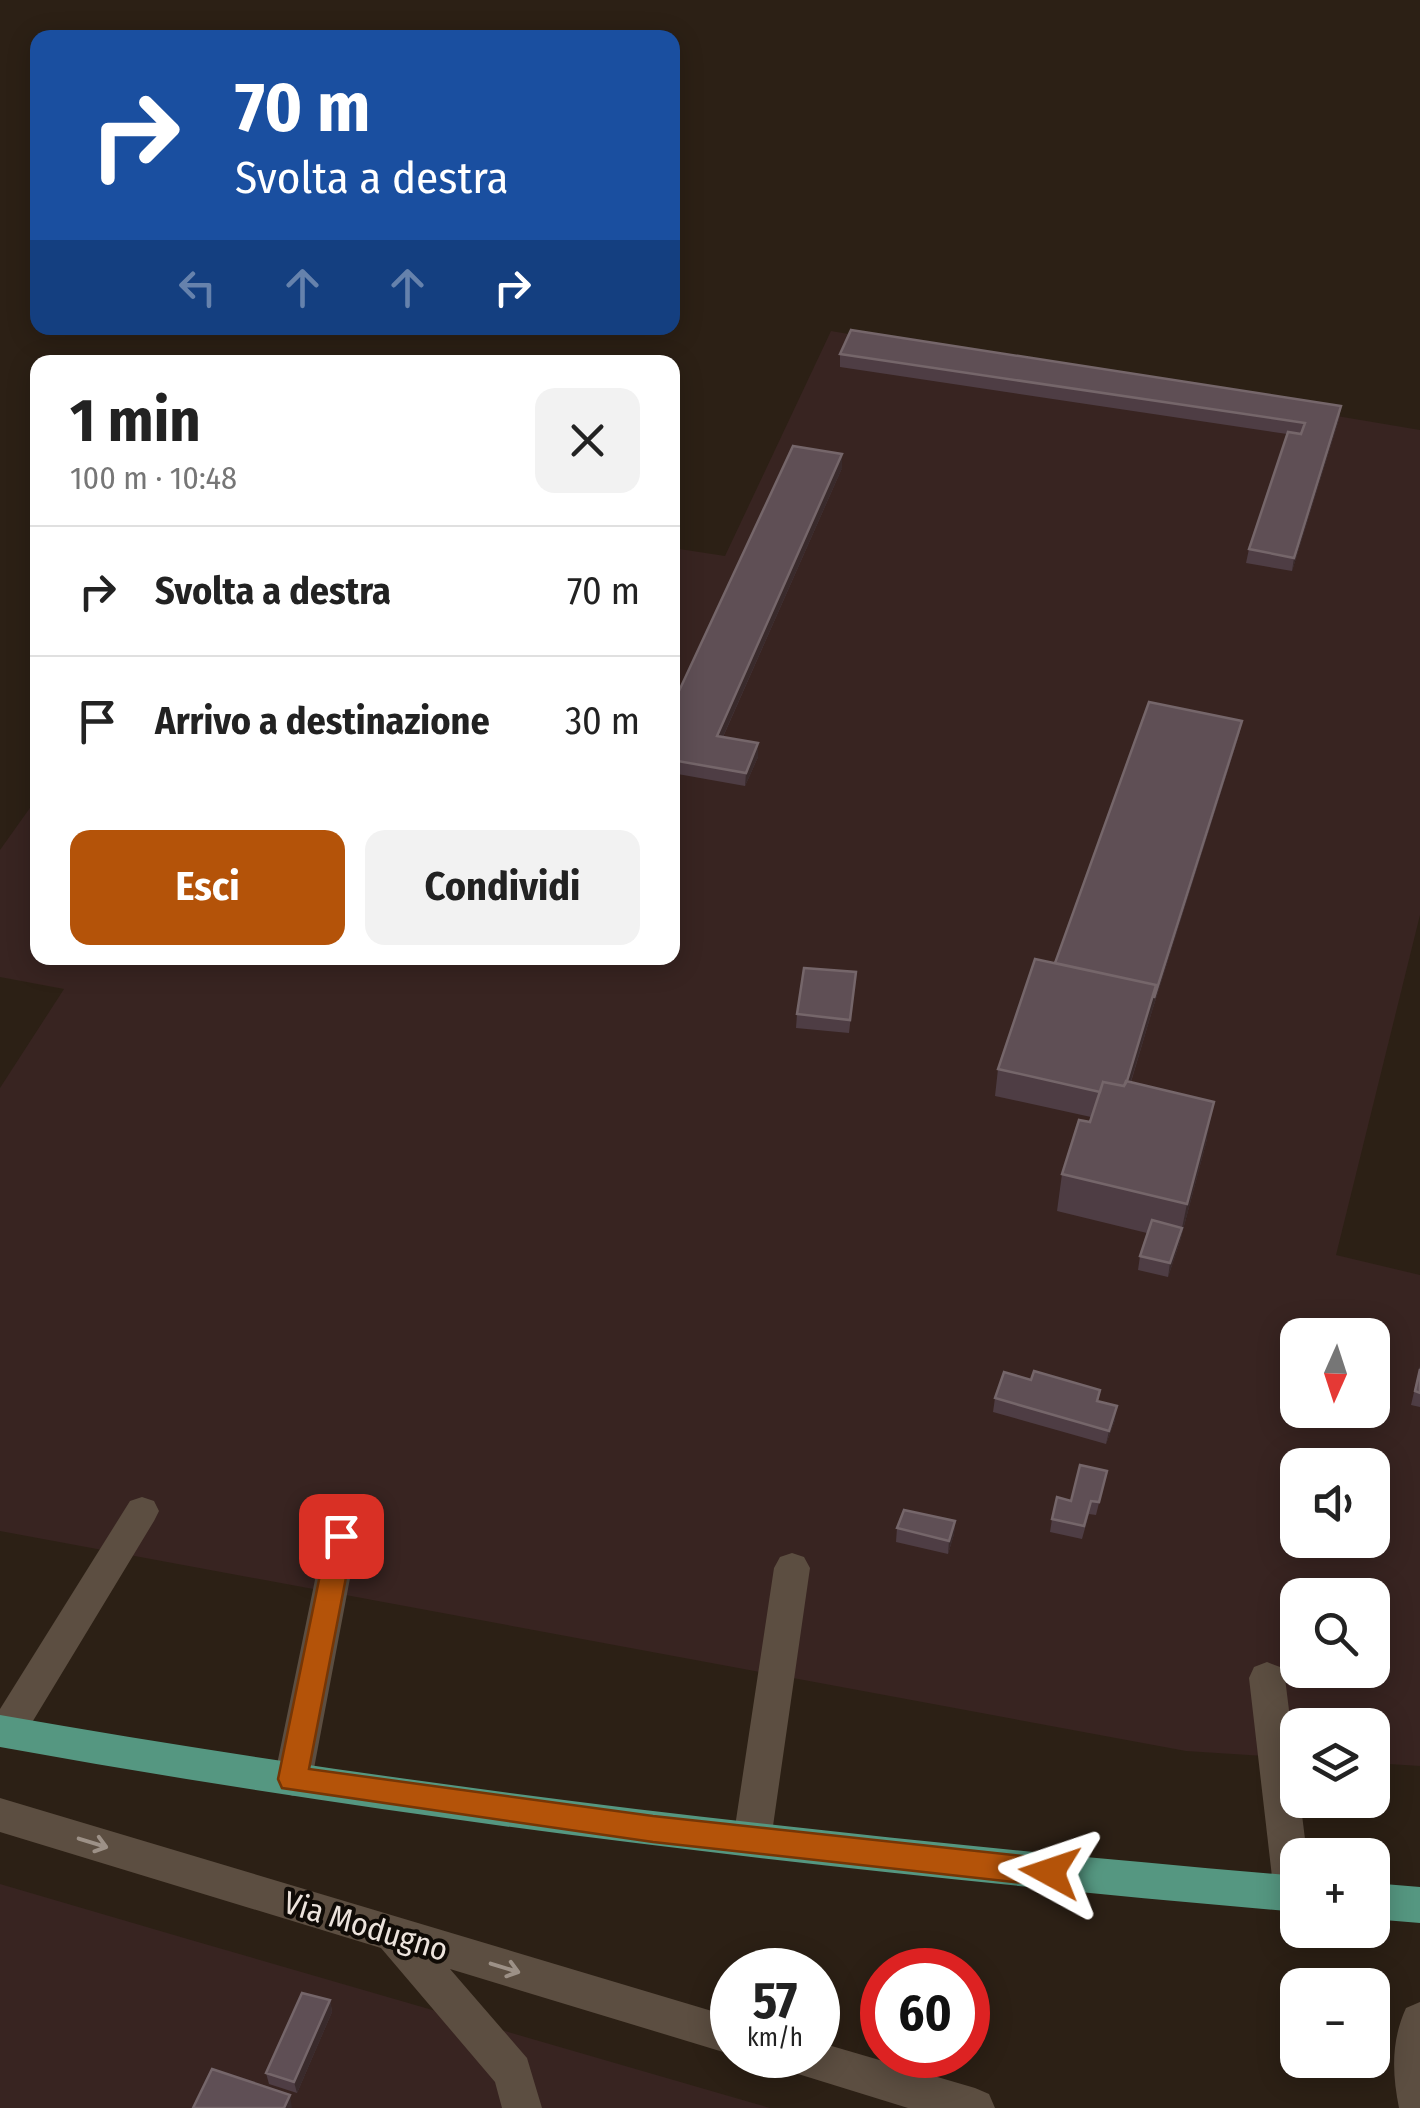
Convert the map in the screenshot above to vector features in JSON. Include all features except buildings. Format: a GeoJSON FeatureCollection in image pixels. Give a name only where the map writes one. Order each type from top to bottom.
{"type":"FeatureCollection","features":[{"type":"Feature","properties":{"kind":"main road"},"geometry":{"type":"LineString","coordinates":[[3,1731],[292,1779],[752,1840],[924,1861],[1280,1893]]}},
{"type":"Feature","properties":{"kind":"main road"},"geometry":{"type":"LineString","coordinates":[[1390,1902],[1420,1904]]}},
{"type":"Feature","properties":{"kind":"street"},"geometry":{"type":"LineString","coordinates":[[3,1731],[142,1512]]}},
{"type":"Feature","properties":{"kind":"street"},"geometry":{"type":"LineString","coordinates":[[292,1779],[341,1536]]}},
{"type":"Feature","properties":{"kind":"street"},"geometry":{"type":"LineString","coordinates":[[752,1840],[792,1568]]}},
{"type":"Feature","properties":{"kind":"street"},"geometry":{"type":"LineString","coordinates":[[1267,1678],[1288,1838]]}},
{"type":"Feature","properties":{"kind":"street","name":"Via Modugno"},"geometry":{"type":"LineString","coordinates":[[0,1815],[710,2029]]}},
{"type":"Feature","properties":{"kind":"street"},"geometry":{"type":"LineString","coordinates":[[394,1934],[513,2072],[522,2108]]}},
{"type":"Feature","properties":{"kind":"street"},"geometry":{"type":"LineString","coordinates":[[1418,2108],[1412,2070],[1420,2021]]}},
{"type":"Feature","properties":{"kind":"street"},"geometry":{"type":"LineString","coordinates":[[840,2068],[975,2108]]}},
{"type":"Feature","properties":{"kind":"shaded area"},"geometry":{"type":"Polygon","coordinates":[[[831,331],[1420,430],[1420,915],[1336,1255],[1420,1275],[1420,1766],[1390,1764],[1390,1708],[1280,1708],[1280,1757],[1186,1751],[0,1531],[0,1088],[64,989],[0,977],[0,850],[30,808],[30,965],[680,965],[680,549],[725,556],[831,331]]]}},
{"type":"Feature","properties":{"kind":"shaded area"},"geometry":{"type":"Polygon","coordinates":[[[0,1884],[191,1940],[770,2108],[0,2108],[0,1884]]]}},
{"type":"Feature","properties":{"kind":"route"},"geometry":{"type":"LineString","coordinates":[[341,1536],[292,1779],[653,1829],[1050,1872]]}}]}
